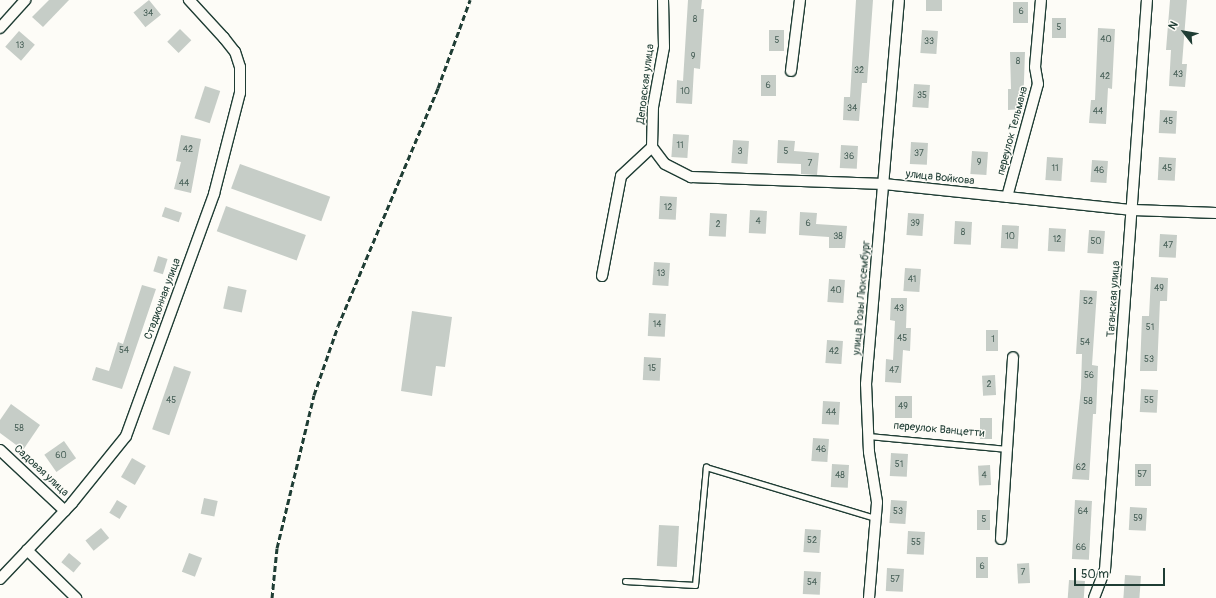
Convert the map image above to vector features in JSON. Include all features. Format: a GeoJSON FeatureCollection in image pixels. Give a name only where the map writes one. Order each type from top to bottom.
{"type":"FeatureCollection","features":[{"type":"Feature","properties":{"kind":"street"},"geometry":{"type":"LineString","coordinates":[[0,28],[25,0]]}},
{"type":"Feature","properties":{"kind":"street","name":"Стадионная улица"},"geometry":{"type":"LineString","coordinates":[[0,579],[64,511],[126,436],[214,194],[240,93],[240,68],[235,52],[189,0]]}},
{"type":"Feature","properties":{"kind":"street","name":"Деповская улица"},"geometry":{"type":"LineString","coordinates":[[652,147],[653,107],[664,47],[663,0]]}},
{"type":"Feature","properties":{"kind":"street"},"geometry":{"type":"LineString","coordinates":[[791,71],[800,0]]}},
{"type":"Feature","properties":{"kind":"street","name":"улица Розы Люксембург"},"geometry":{"type":"LineString","coordinates":[[869,598],[877,502],[868,436],[866,384],[899,0]]}},
{"type":"Feature","properties":{"kind":"street","name":"переулок Тельмана"},"geometry":{"type":"LineString","coordinates":[[1007,197],[1038,84],[1035,67],[1041,0]]}},
{"type":"Feature","properties":{"kind":"street","name":"Таганская улица"},"geometry":{"type":"LineString","coordinates":[[1094,598],[1105,570],[1133,210],[1147,0]]}},
{"type":"Feature","properties":{"kind":"street"},"geometry":{"type":"LineString","coordinates":[[602,276],[622,176],[652,147]]}},
{"type":"Feature","properties":{"kind":"street","name":"улица Войкова"},"geometry":{"type":"LineString","coordinates":[[652,147],[665,164],[691,177],[884,184],[1133,210],[1216,213]]}},
{"type":"Feature","properties":{"kind":"street"},"geometry":{"type":"LineString","coordinates":[[1001,539],[1013,357]]}},
{"type":"Feature","properties":{"kind":"street","name":"Садовая улица"},"geometry":{"type":"LineString","coordinates":[[0,450],[64,511]]}},
{"type":"Feature","properties":{"kind":"street"},"geometry":{"type":"LineString","coordinates":[[27,550],[76,598]]}},
{"type":"Feature","properties":{"kind":"lane","name":"переулок Ванцетти"},"geometry":{"type":"LineString","coordinates":[[868,436],[1007,448]]}},
{"type":"Feature","properties":{"kind":"lane"},"geometry":{"type":"LineString","coordinates":[[625,581],[695,585],[706,468],[875,518]]}},
{"type":"Feature","properties":{"kind":"building"},"geometry":{"type":"Polygon","coordinates":[[[49,0],[69,0],[43,27],[32,17],[49,0]]]}},
{"type":"Feature","properties":{"kind":"building"},"geometry":{"type":"Polygon","coordinates":[[[149,0],[161,15],[145,27],[133,13],[149,0]]]}},
{"type":"Feature","properties":{"kind":"building"},"geometry":{"type":"Polygon","coordinates":[[[688,0],[702,0],[701,9],[704,9],[700,69],[694,68],[692,104],[676,103],[677,80],[683,81],[688,0]]]}},
{"type":"Feature","properties":{"kind":"building"},"geometry":{"type":"Polygon","coordinates":[[[856,0],[873,0],[867,83],[862,83],[859,121],[843,120],[844,97],[850,97],[856,0]]]}},
{"type":"Feature","properties":{"kind":"building"},"geometry":{"type":"Polygon","coordinates":[[[926,0],[942,0],[942,11],[926,11],[926,0]]]}},
{"type":"Feature","properties":{"kind":"building"},"geometry":{"type":"Polygon","coordinates":[[[1170,0],[1187,0],[1182,64],[1187,64],[1185,87],[1169,86],[1171,50],[1166,50],[1170,0]]]}},
{"type":"Feature","properties":{"kind":"building"},"geometry":{"type":"Polygon","coordinates":[[[1013,2],[1028,2],[1028,23],[1013,23],[1013,2]]]}},
{"type":"Feature","properties":{"kind":"building"},"geometry":{"type":"Polygon","coordinates":[[[1052,18],[1066,18],[1066,38],[1052,38],[1052,18]]]}},
{"type":"Feature","properties":{"kind":"building"},"geometry":{"type":"Polygon","coordinates":[[[1098,28],[1115,29],[1112,89],[1108,88],[1106,124],[1089,123],[1091,100],[1095,100],[1098,28]]]}},
{"type":"Feature","properties":{"kind":"building"},"geometry":{"type":"Polygon","coordinates":[[[180,29],[191,40],[179,53],[167,42],[180,29]]]}},
{"type":"Feature","properties":{"kind":"building"},"geometry":{"type":"Polygon","coordinates":[[[769,30],[784,30],[784,51],[769,51],[769,30]]]}},
{"type":"Feature","properties":{"kind":"building"},"geometry":{"type":"Polygon","coordinates":[[[922,30],[938,31],[936,54],[920,53],[922,30]]]}},
{"type":"Feature","properties":{"kind":"building"},"geometry":{"type":"Polygon","coordinates":[[[19,31],[35,45],[21,61],[5,47],[19,31]]]}},
{"type":"Feature","properties":{"kind":"building"},"geometry":{"type":"Polygon","coordinates":[[[1010,52],[1025,52],[1023,109],[1008,110],[1008,89],[1011,89],[1010,52]]]}},
{"type":"Feature","properties":{"kind":"building"},"geometry":{"type":"Polygon","coordinates":[[[761,75],[776,75],[776,96],[761,96],[761,75]]]}},
{"type":"Feature","properties":{"kind":"building"},"geometry":{"type":"Polygon","coordinates":[[[914,84],[930,85],[928,108],[912,107],[914,84]]]}},
{"type":"Feature","properties":{"kind":"building"},"geometry":{"type":"Polygon","coordinates":[[[205,86],[220,91],[210,123],[194,118],[205,86]]]}},
{"type":"Feature","properties":{"kind":"building"},"geometry":{"type":"Polygon","coordinates":[[[1160,110],[1177,111],[1176,134],[1159,133],[1160,110]]]}},
{"type":"Feature","properties":{"kind":"building"},"geometry":{"type":"Polygon","coordinates":[[[673,134],[689,135],[687,158],[671,157],[673,134]]]}},
{"type":"Feature","properties":{"kind":"building"},"geometry":{"type":"Polygon","coordinates":[[[181,135],[201,139],[191,193],[174,189],[181,162],[176,161],[181,135]]]}},
{"type":"Feature","properties":{"kind":"building"},"geometry":{"type":"Polygon","coordinates":[[[733,140],[749,141],[747,164],[731,163],[733,140]]]}},
{"type":"Feature","properties":{"kind":"building"},"geometry":{"type":"Polygon","coordinates":[[[778,140],[795,141],[794,151],[819,153],[817,175],[801,174],[801,164],[777,163],[778,140]]]}},
{"type":"Feature","properties":{"kind":"building"},"geometry":{"type":"Polygon","coordinates":[[[911,142],[928,143],[927,165],[910,164],[911,142]]]}},
{"type":"Feature","properties":{"kind":"building"},"geometry":{"type":"Polygon","coordinates":[[[841,145],[858,146],[857,169],[840,168],[841,145]]]}},
{"type":"Feature","properties":{"kind":"building"},"geometry":{"type":"Polygon","coordinates":[[[972,151],[988,152],[986,175],[970,174],[972,151]]]}},
{"type":"Feature","properties":{"kind":"building"},"geometry":{"type":"Polygon","coordinates":[[[1047,157],[1063,158],[1061,181],[1045,180],[1047,157]]]}},
{"type":"Feature","properties":{"kind":"building"},"geometry":{"type":"Polygon","coordinates":[[[1159,157],[1176,158],[1175,181],[1158,180],[1159,157]]]}},
{"type":"Feature","properties":{"kind":"building"},"geometry":{"type":"Polygon","coordinates":[[[1092,160],[1108,161],[1106,183],[1090,182],[1092,160]]]}},
{"type":"Feature","properties":{"kind":"building"},"geometry":{"type":"Polygon","coordinates":[[[240,164],[330,197],[321,221],[231,188],[240,164]]]}},
{"type":"Feature","properties":{"kind":"building"},"geometry":{"type":"Polygon","coordinates":[[[660,196],[677,197],[676,220],[659,219],[660,196]]]}},
{"type":"Feature","properties":{"kind":"building"},"geometry":{"type":"Polygon","coordinates":[[[226,206],[306,235],[297,260],[217,231],[226,206]]]}},
{"type":"Feature","properties":{"kind":"building"},"geometry":{"type":"Polygon","coordinates":[[[165,207],[182,213],[179,222],[162,216],[165,207]]]}},
{"type":"Feature","properties":{"kind":"building"},"geometry":{"type":"Polygon","coordinates":[[[750,210],[767,211],[766,234],[749,233],[750,210]]]}},
{"type":"Feature","properties":{"kind":"building"},"geometry":{"type":"Polygon","coordinates":[[[800,212],[817,213],[816,224],[847,226],[845,248],[829,248],[829,237],[799,235],[800,212]]]}},
{"type":"Feature","properties":{"kind":"building"},"geometry":{"type":"Polygon","coordinates":[[[710,213],[727,214],[726,237],[709,236],[710,213]]]}},
{"type":"Feature","properties":{"kind":"building"},"geometry":{"type":"Polygon","coordinates":[[[908,213],[924,214],[922,236],[906,235],[908,213]]]}},
{"type":"Feature","properties":{"kind":"building"},"geometry":{"type":"Polygon","coordinates":[[[955,221],[972,222],[971,245],[954,244],[955,221]]]}},
{"type":"Feature","properties":{"kind":"building"},"geometry":{"type":"Polygon","coordinates":[[[1002,225],[1019,226],[1018,249],[1001,248],[1002,225]]]}},
{"type":"Feature","properties":{"kind":"building"},"geometry":{"type":"Polygon","coordinates":[[[1049,228],[1066,229],[1065,252],[1048,251],[1049,228]]]}},
{"type":"Feature","properties":{"kind":"building"},"geometry":{"type":"Polygon","coordinates":[[[1089,230],[1105,231],[1103,254],[1087,253],[1089,230]]]}},
{"type":"Feature","properties":{"kind":"building"},"geometry":{"type":"Polygon","coordinates":[[[1160,234],[1177,235],[1176,258],[1159,257],[1160,234]]]}},
{"type":"Feature","properties":{"kind":"building"},"geometry":{"type":"Polygon","coordinates":[[[158,256],[168,259],[163,274],[153,271],[158,256]]]}},
{"type":"Feature","properties":{"kind":"building"},"geometry":{"type":"Polygon","coordinates":[[[654,262],[670,263],[668,286],[652,285],[654,262]]]}},
{"type":"Feature","properties":{"kind":"building"},"geometry":{"type":"Polygon","coordinates":[[[905,268],[921,269],[919,292],[903,291],[905,268]]]}},
{"type":"Feature","properties":{"kind":"building"},"geometry":{"type":"Polygon","coordinates":[[[1151,277],[1168,278],[1167,301],[1160,301],[1157,371],[1140,371],[1142,316],[1149,316],[1151,277]]]}},
{"type":"Feature","properties":{"kind":"building"},"geometry":{"type":"Polygon","coordinates":[[[829,279],[845,280],[843,303],[827,302],[829,279]]]}},
{"type":"Feature","properties":{"kind":"building"},"geometry":{"type":"Polygon","coordinates":[[[142,285],[156,289],[122,389],[92,380],[96,367],[109,371],[118,342],[123,344],[142,285]]]}},
{"type":"Feature","properties":{"kind":"building"},"geometry":{"type":"Polygon","coordinates":[[[228,286],[247,290],[242,312],[223,308],[228,286]]]}},
{"type":"Feature","properties":{"kind":"building"},"geometry":{"type":"Polygon","coordinates":[[[1080,290],[1097,291],[1092,365],[1098,366],[1097,391],[1096,414],[1093,414],[1089,480],[1072,479],[1081,388],[1082,354],[1076,354],[1080,290]]]}},
{"type":"Feature","properties":{"kind":"building"},"geometry":{"type":"Polygon","coordinates":[[[891,298],[907,298],[906,328],[911,328],[910,351],[903,350],[901,383],[885,382],[886,359],[893,360],[895,321],[890,320],[891,298]]]}},
{"type":"Feature","properties":{"kind":"building"},"geometry":{"type":"Polygon","coordinates":[[[412,311],[452,317],[445,367],[436,366],[432,396],[401,391],[412,311]]]}},
{"type":"Feature","properties":{"kind":"building"},"geometry":{"type":"Polygon","coordinates":[[[649,313],[666,314],[665,337],[648,336],[649,313]]]}},
{"type":"Feature","properties":{"kind":"building"},"geometry":{"type":"Polygon","coordinates":[[[986,330],[998,330],[998,351],[986,351],[986,330]]]}},
{"type":"Feature","properties":{"kind":"building"},"geometry":{"type":"Polygon","coordinates":[[[827,340],[843,341],[841,364],[825,363],[827,340]]]}},
{"type":"Feature","properties":{"kind":"building"},"geometry":{"type":"Polygon","coordinates":[[[644,357],[661,358],[660,381],[643,380],[644,357]]]}},
{"type":"Feature","properties":{"kind":"building"},"geometry":{"type":"Polygon","coordinates":[[[174,366],[191,372],[169,435],[152,429],[174,366]]]}},
{"type":"Feature","properties":{"kind":"building"},"geometry":{"type":"Polygon","coordinates":[[[995,375],[996,395],[983,396],[982,376],[995,375]]]}},
{"type":"Feature","properties":{"kind":"building"},"geometry":{"type":"Polygon","coordinates":[[[1141,389],[1158,390],[1157,413],[1140,412],[1141,389]]]}},
{"type":"Feature","properties":{"kind":"building"},"geometry":{"type":"Polygon","coordinates":[[[895,396],[912,396],[912,418],[895,418],[895,396]]]}},
{"type":"Feature","properties":{"kind":"building"},"geometry":{"type":"Polygon","coordinates":[[[823,401],[840,402],[839,425],[822,424],[823,401]]]}},
{"type":"Feature","properties":{"kind":"building"},"geometry":{"type":"Polygon","coordinates":[[[11,404],[40,425],[23,450],[0,433],[0,420],[11,404]]]}},
{"type":"Feature","properties":{"kind":"building"},"geometry":{"type":"Polygon","coordinates":[[[980,418],[992,418],[992,439],[980,439],[980,418]]]}},
{"type":"Feature","properties":{"kind":"building"},"geometry":{"type":"Polygon","coordinates":[[[813,438],[829,439],[827,462],[811,461],[813,438]]]}},
{"type":"Feature","properties":{"kind":"building"},"geometry":{"type":"Polygon","coordinates":[[[64,441],[76,458],[56,472],[44,455],[64,441]]]}},
{"type":"Feature","properties":{"kind":"building"},"geometry":{"type":"Polygon","coordinates":[[[891,453],[908,454],[907,477],[890,476],[891,453]]]}},
{"type":"Feature","properties":{"kind":"building"},"geometry":{"type":"Polygon","coordinates":[[[132,458],[146,466],[135,485],[121,477],[132,458]]]}},
{"type":"Feature","properties":{"kind":"building"},"geometry":{"type":"Polygon","coordinates":[[[832,464],[849,465],[848,488],[831,487],[832,464]]]}},
{"type":"Feature","properties":{"kind":"building"},"geometry":{"type":"Polygon","coordinates":[[[1135,464],[1151,464],[1151,486],[1135,486],[1135,464]]]}},
{"type":"Feature","properties":{"kind":"building"},"geometry":{"type":"Polygon","coordinates":[[[990,465],[991,485],[979,486],[978,466],[990,465]]]}},
{"type":"Feature","properties":{"kind":"building"},"geometry":{"type":"Polygon","coordinates":[[[204,498],[218,501],[214,517],[201,514],[204,498]]]}},
{"type":"Feature","properties":{"kind":"building"},"geometry":{"type":"Polygon","coordinates":[[[117,500],[127,506],[120,519],[109,513],[117,500]]]}},
{"type":"Feature","properties":{"kind":"building"},"geometry":{"type":"Polygon","coordinates":[[[891,500],[907,501],[905,524],[889,523],[891,500]]]}},
{"type":"Feature","properties":{"kind":"building"},"geometry":{"type":"Polygon","coordinates":[[[1075,500],[1092,501],[1089,560],[1072,559],[1075,500]]]}},
{"type":"Feature","properties":{"kind":"building"},"geometry":{"type":"Polygon","coordinates":[[[1130,507],[1147,508],[1146,531],[1129,530],[1130,507]]]}},
{"type":"Feature","properties":{"kind":"building"},"geometry":{"type":"Polygon","coordinates":[[[977,510],[990,510],[990,530],[977,530],[977,510]]]}},
{"type":"Feature","properties":{"kind":"building"},"geometry":{"type":"Polygon","coordinates":[[[659,525],[679,526],[677,567],[657,566],[659,525]]]}},
{"type":"Feature","properties":{"kind":"building"},"geometry":{"type":"Polygon","coordinates":[[[101,528],[109,538],[94,551],[85,541],[101,528]]]}},
{"type":"Feature","properties":{"kind":"building"},"geometry":{"type":"Polygon","coordinates":[[[805,529],[821,530],[819,553],[803,552],[805,529]]]}},
{"type":"Feature","properties":{"kind":"building"},"geometry":{"type":"Polygon","coordinates":[[[908,531],[925,532],[924,555],[907,554],[908,531]]]}},
{"type":"Feature","properties":{"kind":"building"},"geometry":{"type":"Polygon","coordinates":[[[69,553],[81,563],[74,572],[61,562],[69,553]]]}},
{"type":"Feature","properties":{"kind":"building"},"geometry":{"type":"Polygon","coordinates":[[[189,553],[202,558],[195,577],[182,572],[189,553]]]}},
{"type":"Feature","properties":{"kind":"building"},"geometry":{"type":"Polygon","coordinates":[[[976,557],[988,557],[988,578],[976,578],[976,557]]]}},
{"type":"Feature","properties":{"kind":"building"},"geometry":{"type":"Polygon","coordinates":[[[1029,563],[1030,583],[1018,584],[1017,564],[1029,563]]]}},
{"type":"Feature","properties":{"kind":"building"},"geometry":{"type":"Polygon","coordinates":[[[887,568],[904,569],[903,592],[886,591],[887,568]]]}},
{"type":"Feature","properties":{"kind":"building"},"geometry":{"type":"Polygon","coordinates":[[[804,571],[821,572],[820,595],[803,594],[804,571]]]}},
{"type":"Feature","properties":{"kind":"building"},"geometry":{"type":"Polygon","coordinates":[[[1125,575],[1141,576],[1139,598],[1123,598],[1125,575]]]}},
{"type":"Feature","properties":{"kind":"building"},"geometry":{"type":"Polygon","coordinates":[[[1069,580],[1085,581],[1084,598],[1068,598],[1069,580]]]}},
{"type":"Feature","properties":{"kind":"railway"},"geometry":{"type":"LineString","coordinates":[[272,598],[277,548],[314,395],[338,326],[438,88],[470,0]]}}]}
